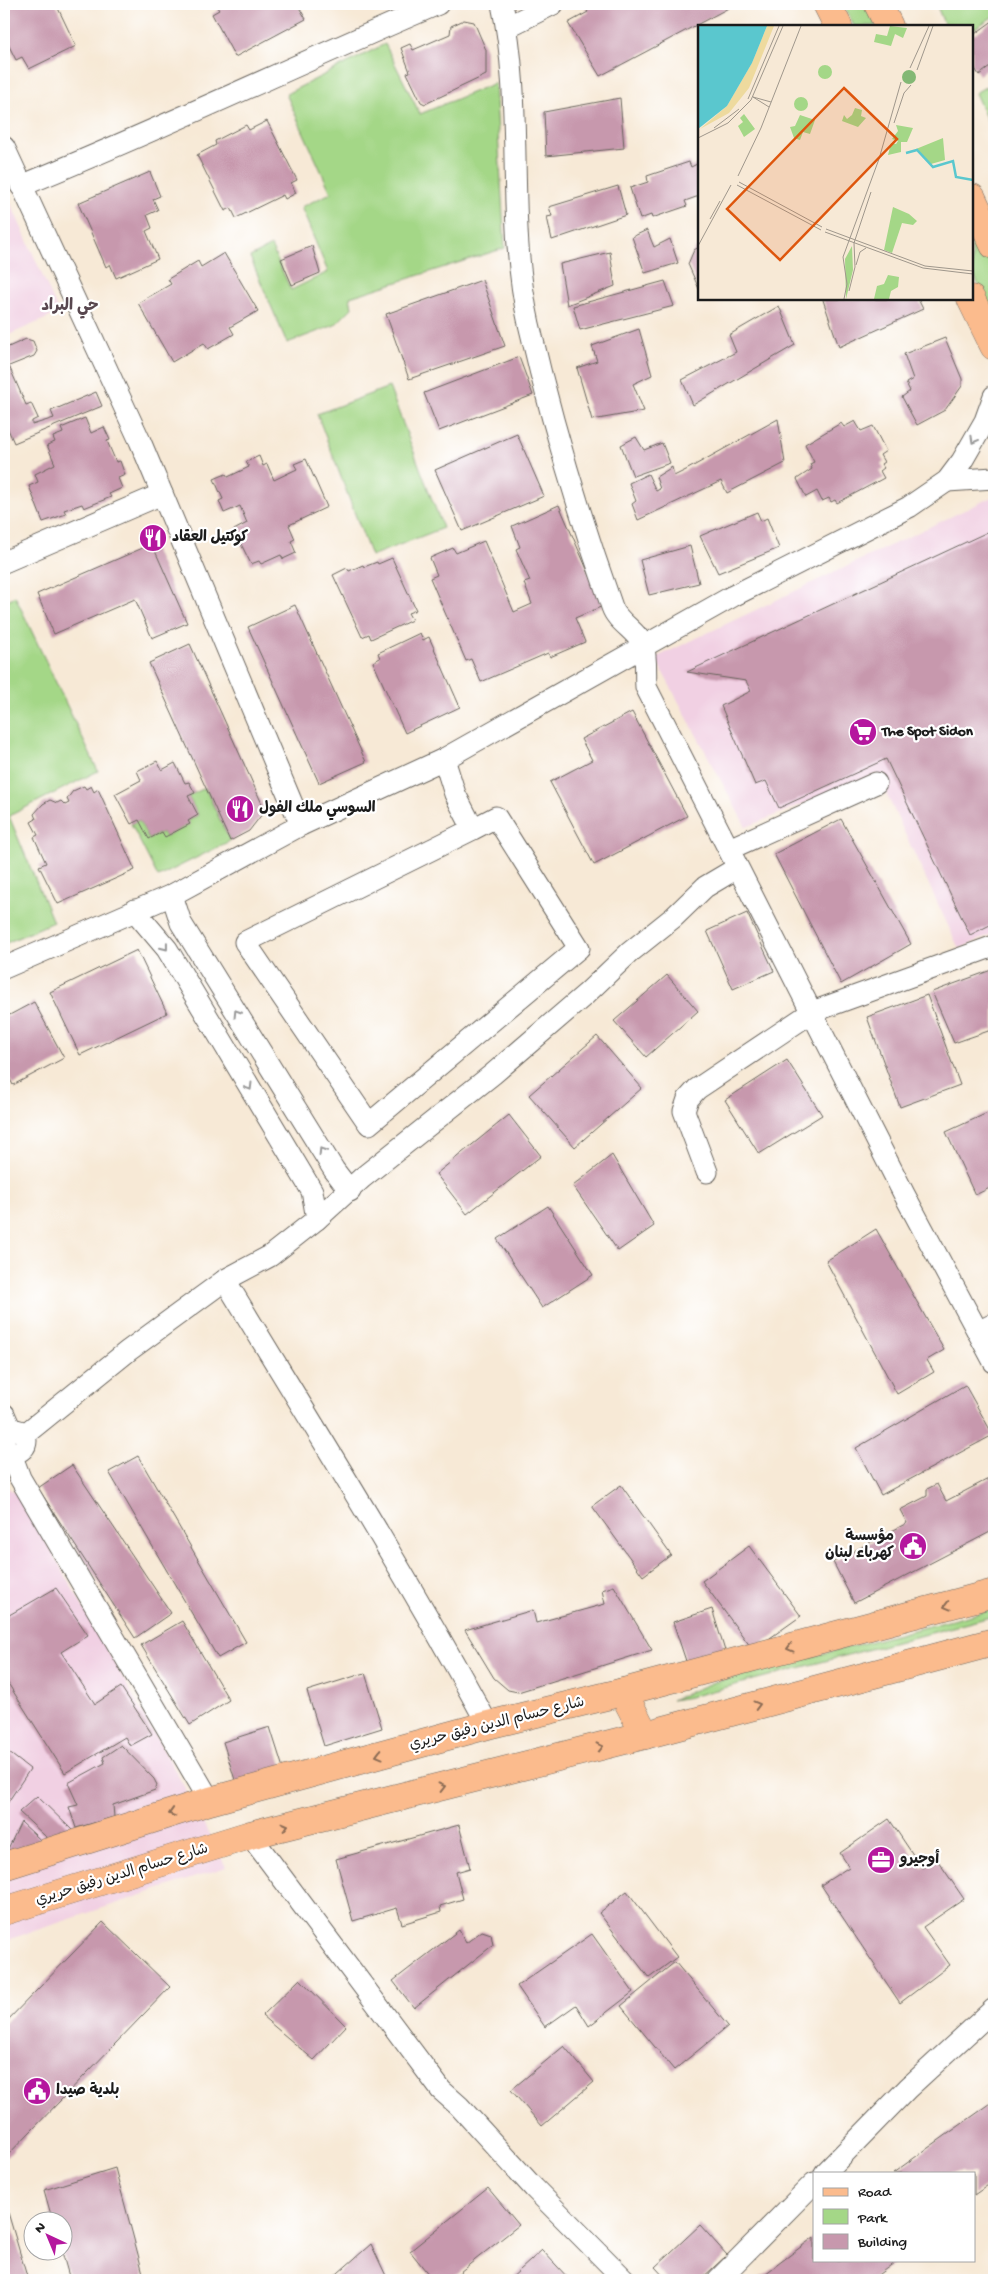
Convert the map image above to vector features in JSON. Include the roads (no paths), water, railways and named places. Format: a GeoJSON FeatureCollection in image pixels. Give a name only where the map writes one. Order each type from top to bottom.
{"type":"FeatureCollection","features":[{"type":"Feature","properties":{"kind":"main road"},"geometry":{"type":"LineString","coordinates":[[827,4],[838,25]]}},
{"type":"Feature","properties":{"kind":"main road"},"geometry":{"type":"LineString","coordinates":[[878,4],[888,25]]}},
{"type":"Feature","properties":{"kind":"main road"},"geometry":{"type":"LineString","coordinates":[[973,200],[994,245]]}},
{"type":"Feature","properties":{"kind":"main road"},"geometry":{"type":"LineString","coordinates":[[971,300],[994,346]]}},
{"type":"Feature","properties":{"kind":"main road","name":"شارع حسام الدين رفيق حريري"},"geometry":{"type":"LineString","coordinates":[[4,1866],[210,1801],[488,1725],[623,1692],[994,1593]]}},
{"type":"Feature","properties":{"kind":"main road","name":"شارع حسام الدين رفيق حريري"},"geometry":{"type":"LineString","coordinates":[[4,1912],[250,1835],[645,1735],[994,1642]]}},
{"type":"Feature","properties":{"kind":"main road"},"geometry":{"type":"LineString","coordinates":[[623,1692],[645,1735]]}},
{"type":"Feature","properties":{"kind":"street"},"geometry":{"type":"LineString","coordinates":[[22,186],[185,116],[314,56],[438,4]]}},
{"type":"Feature","properties":{"kind":"street"},"geometry":{"type":"LineString","coordinates":[[502,4],[507,27],[512,81],[519,255],[529,321],[568,474],[613,610],[643,645],[646,687],[904,1194],[986,1328],[994,1362]]}},
{"type":"Feature","properties":{"kind":"street"},"geometry":{"type":"LineString","coordinates":[[507,27],[553,4]]}},
{"type":"Feature","properties":{"kind":"street"},"geometry":{"type":"LineString","coordinates":[[4,147],[140,441],[301,825]]}},
{"type":"Feature","properties":{"kind":"street"},"geometry":{"type":"LineString","coordinates":[[4,968],[172,895],[301,825],[444,759],[643,645],[733,596],[909,507],[947,481],[985,421],[994,396]]}},
{"type":"Feature","properties":{"kind":"street"},"geometry":{"type":"LineString","coordinates":[[947,481],[994,478]]}},
{"type":"Feature","properties":{"kind":"street"},"geometry":{"type":"LineString","coordinates":[[4,562],[162,494]]}},
{"type":"Feature","properties":{"kind":"street"},"geometry":{"type":"LineString","coordinates":[[444,759],[455,794],[473,828]]}},
{"type":"Feature","properties":{"kind":"street"},"geometry":{"type":"LineString","coordinates":[[210,1801],[20,1478],[10,1437],[225,1280],[270,1256],[350,1191],[362,1178],[493,1074],[586,994],[629,953],[674,917],[733,858],[876,783]]}},
{"type":"Feature","properties":{"kind":"street"},"geometry":{"type":"LineString","coordinates":[[496,817],[579,948],[369,1124],[245,942],[473,828],[496,817]]}},
{"type":"Feature","properties":{"kind":"street"},"geometry":{"type":"LineString","coordinates":[[172,895],[182,923],[334,1170],[350,1191]]}},
{"type":"Feature","properties":{"kind":"street"},"geometry":{"type":"LineString","coordinates":[[134,910],[167,949],[312,1191],[316,1219]]}},
{"type":"Feature","properties":{"kind":"street"},"geometry":{"type":"LineString","coordinates":[[707,1172],[684,1111],[688,1099],[703,1085],[812,1012],[994,946]]}},
{"type":"Feature","properties":{"kind":"street"},"geometry":{"type":"LineString","coordinates":[[225,1280],[352,1487],[447,1649],[488,1725]]}},
{"type":"Feature","properties":{"kind":"street"},"geometry":{"type":"LineString","coordinates":[[250,1835],[441,2090],[460,2106],[534,2188],[625,2280]]}},
{"type":"Feature","properties":{"kind":"street"},"geometry":{"type":"LineString","coordinates":[[826,2172],[914,2082],[994,2010]]}},
{"type":"Feature","properties":{"kind":"street"},"geometry":{"type":"LineString","coordinates":[[718,2280],[813,2184]]}},
{"type":"Feature","properties":{"kind":"place","name":"كوكتيل العقاد"},"geometry":{"type":"Point","coordinates":[153,538]}},
{"type":"Feature","properties":{"kind":"place","name":"The Spot Sidon"},"geometry":{"type":"Point","coordinates":[863,732]}},
{"type":"Feature","properties":{"kind":"place","name":"السوسي ملك الفول"},"geometry":{"type":"Point","coordinates":[240,809]}},
{"type":"Feature","properties":{"kind":"place","name":"مؤسسة كهرباء لبنان"},"geometry":{"type":"Point","coordinates":[913,1546]}},
{"type":"Feature","properties":{"kind":"place","name":"أوجيرو"},"geometry":{"type":"Point","coordinates":[881,1860]}},
{"type":"Feature","properties":{"kind":"place","name":"بلدية صيدا"},"geometry":{"type":"Point","coordinates":[37,2091]}},
{"type":"Feature","properties":{"kind":"district","name":"حي البراد"},"geometry":{"type":"Point","coordinates":[70,307]}}]}
